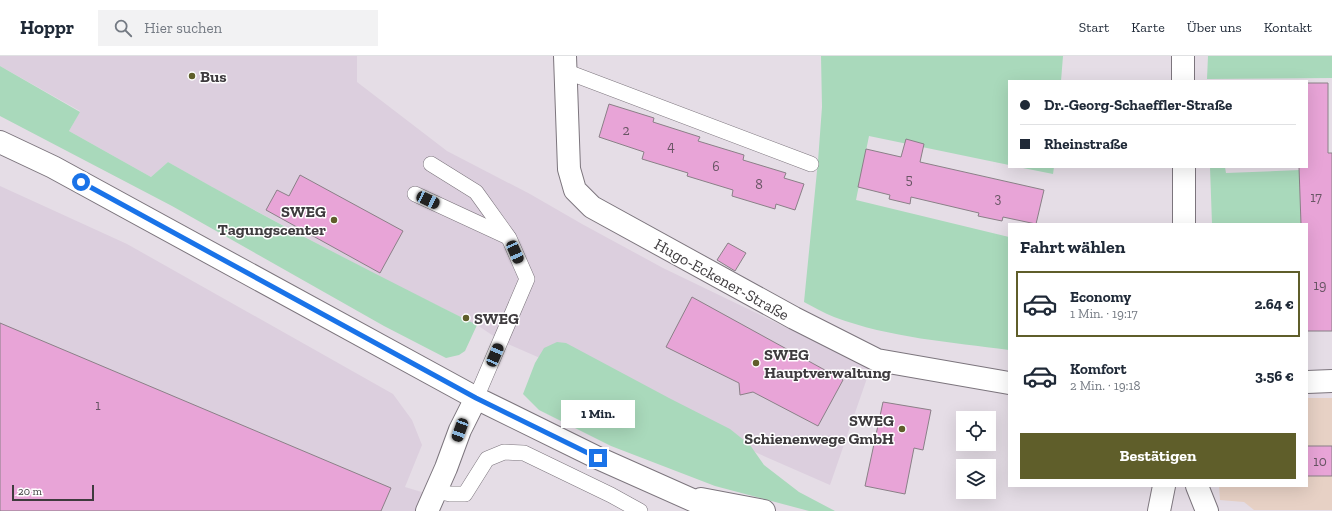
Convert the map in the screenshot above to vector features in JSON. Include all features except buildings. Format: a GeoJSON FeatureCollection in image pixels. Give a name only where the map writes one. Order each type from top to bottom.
{"type":"FeatureCollection","features":[{"type":"Feature","properties":{"kind":"street"},"geometry":{"type":"LineString","coordinates":[[1183,56],[1183,80]]}},
{"type":"Feature","properties":{"kind":"street","name":"Hugo-Eckener-Straße"},"geometry":{"type":"LineString","coordinates":[[565,64],[568,169],[575,190],[592,208],[794,318],[877,360],[1008,383]]}},
{"type":"Feature","properties":{"kind":"street"},"geometry":{"type":"LineString","coordinates":[[0,142],[53,167],[476,398],[598,458],[717,511]]}},
{"type":"Feature","properties":{"kind":"street"},"geometry":{"type":"LineString","coordinates":[[1184,168],[1184,223]]}},
{"type":"Feature","properties":{"kind":"street"},"geometry":{"type":"LineString","coordinates":[[1308,382],[1332,381]]}},
{"type":"Feature","properties":{"kind":"street"},"geometry":{"type":"LineString","coordinates":[[426,511],[436,491],[460,430],[476,398]]}},
{"type":"Feature","properties":{"kind":"street"},"geometry":{"type":"LineString","coordinates":[[1159,511],[1164,487]]}},
{"type":"Feature","properties":{"kind":"street"},"geometry":{"type":"LineString","coordinates":[[1197,487],[1208,511]]}},
{"type":"Feature","properties":{"kind":"street"},"geometry":{"type":"LineString","coordinates":[[681,496],[764,511]]}},
{"type":"Feature","properties":{"kind":"lane"},"geometry":{"type":"LineString","coordinates":[[565,64],[811,164]]}},
{"type":"Feature","properties":{"kind":"lane"},"geometry":{"type":"LineString","coordinates":[[431,164],[476,192],[509,238],[527,279],[476,398]]}},
{"type":"Feature","properties":{"kind":"lane"},"geometry":{"type":"LineString","coordinates":[[415,194],[509,238]]}},
{"type":"Feature","properties":{"kind":"lane"},"geometry":{"type":"LineString","coordinates":[[436,491],[450,494],[465,494],[487,459],[504,452],[524,453],[611,495],[640,511]]}},
{"type":"Feature","properties":{"kind":"shaded area","name":"SWEG"},"geometry":{"type":"Polygon","coordinates":[[[0,56],[357,56],[357,82],[447,151],[530,194],[663,268],[787,328],[874,358],[830,485],[501,341],[477,325],[378,276],[217,190],[168,162],[151,177],[69,131],[80,111],[0,66],[0,56]]]}},
{"type":"Feature","properties":{"kind":"shaded area"},"geometry":{"type":"Polygon","coordinates":[[[0,186],[127,244],[393,394],[412,420],[422,445],[405,487],[445,499],[439,511],[0,511],[0,186]]]}},
{"type":"Feature","properties":{"kind":"shaded area"},"geometry":{"type":"Polygon","coordinates":[[[1308,398],[1332,398],[1332,510],[1254,510],[1244,502],[1220,500],[1219,487],[1308,487],[1308,398]]]}},
{"type":"Feature","properties":{"kind":"green space"},"geometry":{"type":"Polygon","coordinates":[[[821,56],[1063,56],[1061,80],[1008,80],[1008,165],[869,136],[856,200],[1008,237],[1008,350],[899,335],[877,330],[834,317],[804,302],[822,107],[821,56]]]}},
{"type":"Feature","properties":{"kind":"green space"},"geometry":{"type":"Polygon","coordinates":[[[1208,56],[1332,56],[1332,78],[1207,79],[1208,56]]]}},
{"type":"Feature","properties":{"kind":"green space"},"geometry":{"type":"Polygon","coordinates":[[[0,66],[80,112],[69,131],[151,177],[168,162],[321,246],[477,325],[465,351],[459,355],[446,358],[384,326],[172,206],[0,116],[0,66]]]}},
{"type":"Feature","properties":{"kind":"green space"},"geometry":{"type":"Polygon","coordinates":[[[1023,168],[1054,168],[1053,174],[1023,168]]]}},
{"type":"Feature","properties":{"kind":"green space"},"geometry":{"type":"Polygon","coordinates":[[[1210,168],[1225,168],[1226,173],[1300,170],[1301,223],[1212,223],[1210,168]]]}},
{"type":"Feature","properties":{"kind":"green space"},"geometry":{"type":"Polygon","coordinates":[[[557,342],[566,343],[730,429],[750,445],[764,465],[799,492],[835,511],[809,511],[715,486],[611,446],[539,410],[523,394],[535,363],[544,348],[557,342]]]}},
{"type":"Feature","properties":{"kind":"place","name":"Bus"},"geometry":{"type":"Point","coordinates":[192,76]}},
{"type":"Feature","properties":{"kind":"place","name":"SWEG Tagungscenter"},"geometry":{"type":"Point","coordinates":[334,220]}},
{"type":"Feature","properties":{"kind":"place","name":"SWEG"},"geometry":{"type":"Point","coordinates":[466,318]}},
{"type":"Feature","properties":{"kind":"place","name":"SWEG Hauptverwaltung"},"geometry":{"type":"Point","coordinates":[756,363]}},
{"type":"Feature","properties":{"kind":"place","name":"SWEG Schienenwege GmbH"},"geometry":{"type":"Point","coordinates":[902,429]}},
{"type":"Feature","properties":{"kind":"route"},"geometry":{"type":"LineString","coordinates":[[81,182],[476,398],[598,458]]}}]}
